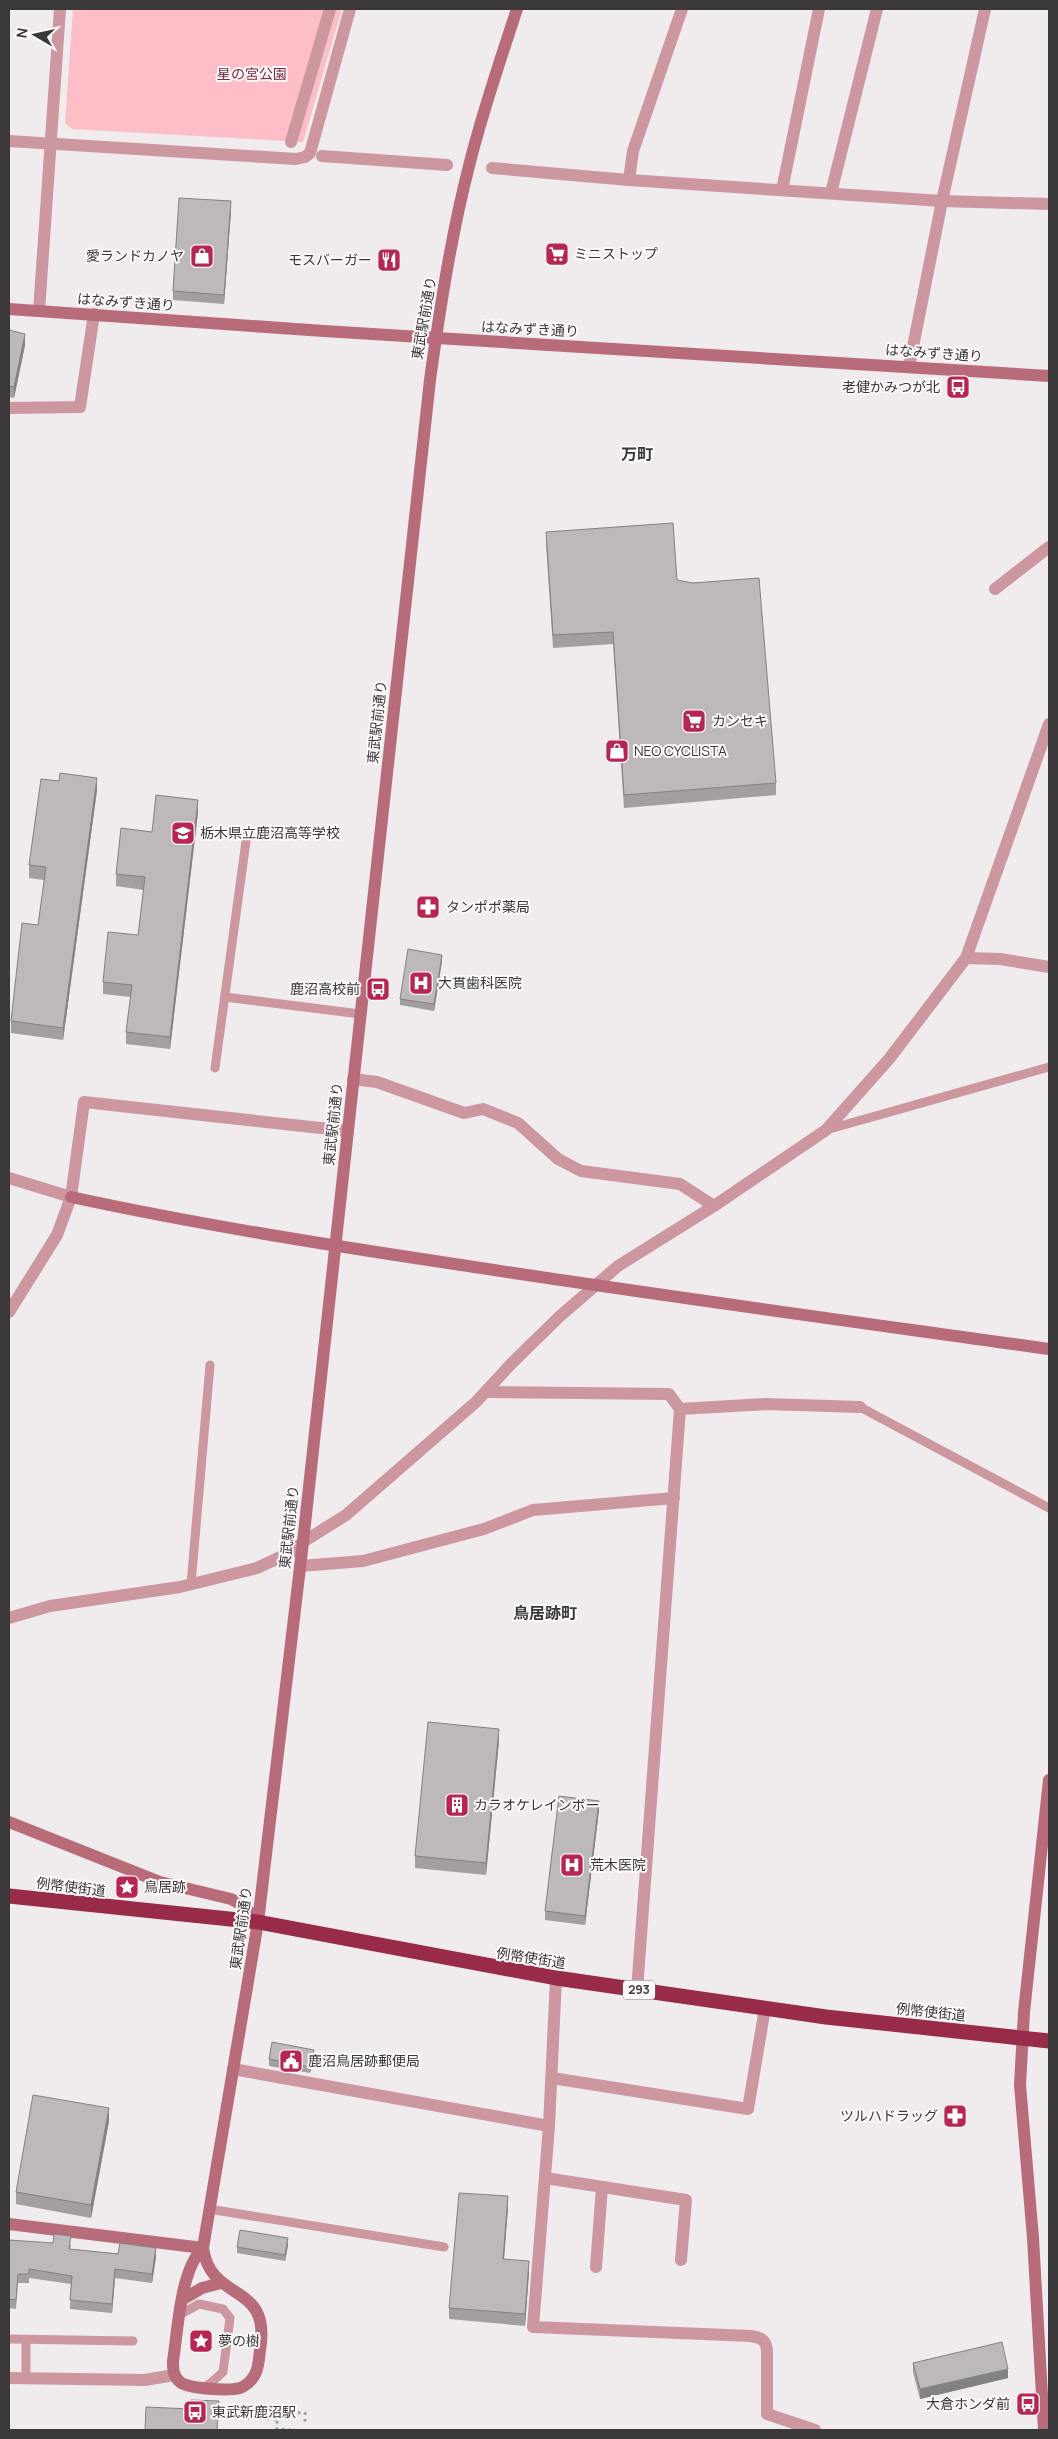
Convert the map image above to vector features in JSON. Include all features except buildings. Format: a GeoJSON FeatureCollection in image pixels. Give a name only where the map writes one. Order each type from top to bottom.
{"type":"FeatureCollection","features":[{"type":"Feature","properties":{"kind":"highway","name":"例幣使街道"},"geometry":{"type":"LineString","coordinates":[[9,1896],[258,1922],[556,1978],[885,2024],[1049,2041]]}},
{"type":"Feature","properties":{"kind":"street"},"geometry":{"type":"LineString","coordinates":[[39,311],[60,9]]}},
{"type":"Feature","properties":{"kind":"street"},"geometry":{"type":"LineString","coordinates":[[291,142],[330,9]]}},
{"type":"Feature","properties":{"kind":"street"},"geometry":{"type":"LineString","coordinates":[[9,141],[305,157],[310,153],[350,9]]}},
{"type":"Feature","properties":{"kind":"street","name":"東武駅前通り"},"geometry":{"type":"LineString","coordinates":[[203,2248],[258,1922],[300,1566],[436,338],[469,166],[491,86],[517,9]]}},
{"type":"Feature","properties":{"kind":"street"},"geometry":{"type":"LineString","coordinates":[[629,180],[633,151],[682,9]]}},
{"type":"Feature","properties":{"kind":"street"},"geometry":{"type":"LineString","coordinates":[[782,190],[818,9]]}},
{"type":"Feature","properties":{"kind":"street"},"geometry":{"type":"LineString","coordinates":[[831,193],[878,9]]}},
{"type":"Feature","properties":{"kind":"street"},"geometry":{"type":"LineString","coordinates":[[909,366],[942,201],[986,9]]}},
{"type":"Feature","properties":{"kind":"street"},"geometry":{"type":"LineString","coordinates":[[322,156],[447,165]]}},
{"type":"Feature","properties":{"kind":"street"},"geometry":{"type":"LineString","coordinates":[[492,168],[629,180],[942,201],[1049,204]]}},
{"type":"Feature","properties":{"kind":"street","name":"はなみずき通り"},"geometry":{"type":"LineString","coordinates":[[9,309],[1049,376]]}},
{"type":"Feature","properties":{"kind":"street"},"geometry":{"type":"LineString","coordinates":[[9,408],[80,407],[94,314]]}},
{"type":"Feature","properties":{"kind":"street"},"geometry":{"type":"LineString","coordinates":[[995,589],[1049,548]]}},
{"type":"Feature","properties":{"kind":"street"},"geometry":{"type":"LineString","coordinates":[[9,1618],[50,1606],[191,1584],[257,1568],[282,1558],[302,1542],[346,1515],[434,1440],[486,1392],[545,1331],[618,1266],[714,1206],[826,1130],[888,1059],[966,958],[1049,724]]}},
{"type":"Feature","properties":{"kind":"street"},"geometry":{"type":"LineString","coordinates":[[966,958],[1000,958],[1049,967]]}},
{"type":"Feature","properties":{"kind":"street"},"geometry":{"type":"LineString","coordinates":[[353,1079],[377,1082],[464,1113],[483,1109],[518,1123],[558,1159],[581,1172],[680,1184],[714,1206]]}},
{"type":"Feature","properties":{"kind":"street"},"geometry":{"type":"LineString","coordinates":[[9,1312],[57,1235],[71,1197],[84,1102],[348,1131]]}},
{"type":"Feature","properties":{"kind":"street"},"geometry":{"type":"LineString","coordinates":[[9,1178],[71,1197],[141,1212],[335,1246],[597,1286],[1049,1349]]}},
{"type":"Feature","properties":{"kind":"street"},"geometry":{"type":"LineString","coordinates":[[486,1392],[669,1394],[680,1409],[637,1990]]}},
{"type":"Feature","properties":{"kind":"street"},"geometry":{"type":"LineString","coordinates":[[680,1409],[766,1404],[860,1407]]}},
{"type":"Feature","properties":{"kind":"street"},"geometry":{"type":"LineString","coordinates":[[300,1566],[363,1561],[484,1529],[533,1510],[674,1498]]}},
{"type":"Feature","properties":{"kind":"street"},"geometry":{"type":"LineString","coordinates":[[1044,2430],[1034,2257],[1020,2085],[1049,1780]]}},
{"type":"Feature","properties":{"kind":"street"},"geometry":{"type":"LineString","coordinates":[[9,1822],[160,1882],[231,1899],[244,1906],[258,1922]]}},
{"type":"Feature","properties":{"kind":"street"},"geometry":{"type":"LineString","coordinates":[[556,1978],[549,2126],[533,2327],[751,2336],[762,2339],[766,2343],[767,2351],[767,2414],[816,2430]]}},
{"type":"Feature","properties":{"kind":"street"},"geometry":{"type":"LineString","coordinates":[[552,2078],[748,2109],[765,2008]]}},
{"type":"Feature","properties":{"kind":"street"},"geometry":{"type":"LineString","coordinates":[[233,2069],[549,2126]]}},
{"type":"Feature","properties":{"kind":"street"},"geometry":{"type":"LineString","coordinates":[[545,2178],[686,2200],[681,2260]]}},
{"type":"Feature","properties":{"kind":"street"},"geometry":{"type":"LineString","coordinates":[[596,2267],[602,2187]]}},
{"type":"Feature","properties":{"kind":"street"},"geometry":{"type":"LineString","coordinates":[[9,2224],[203,2248]]}},
{"type":"Feature","properties":{"kind":"street"},"geometry":{"type":"LineString","coordinates":[[203,2248],[206,2261],[221,2283],[246,2298],[257,2309],[260,2318],[262,2338],[256,2372],[253,2378],[241,2387],[189,2387],[180,2382],[174,2375],[173,2361],[183,2299],[195,2256],[203,2248]]}},
{"type":"Feature","properties":{"kind":"street"},"geometry":{"type":"LineString","coordinates":[[183,2299],[202,2288],[221,2283]]}},
{"type":"Feature","properties":{"kind":"street"},"geometry":{"type":"LineString","coordinates":[[9,2378],[145,2380],[174,2375]]}},
{"type":"Feature","properties":{"kind":"lane"},"geometry":{"type":"LineString","coordinates":[[215,1068],[247,834]]}},
{"type":"Feature","properties":{"kind":"lane"},"geometry":{"type":"LineString","coordinates":[[224,997],[360,1014]]}},
{"type":"Feature","properties":{"kind":"lane"},"geometry":{"type":"LineString","coordinates":[[826,1130],[1049,1067]]}},
{"type":"Feature","properties":{"kind":"lane"},"geometry":{"type":"LineString","coordinates":[[191,1584],[210,1365]]}},
{"type":"Feature","properties":{"kind":"lane"},"geometry":{"type":"LineString","coordinates":[[860,1407],[1049,1508]]}},
{"type":"Feature","properties":{"kind":"lane"},"geometry":{"type":"LineString","coordinates":[[209,2209],[444,2247]]}},
{"type":"Feature","properties":{"kind":"lane"},"geometry":{"type":"LineString","coordinates":[[181,2314],[198,2304],[223,2309],[230,2318],[223,2372],[202,2388]]}},
{"type":"Feature","properties":{"kind":"lane"},"geometry":{"type":"LineString","coordinates":[[9,2339],[133,2341]]}},
{"type":"Feature","properties":{"kind":"lane"},"geometry":{"type":"LineString","coordinates":[[26,2340],[26,2378]]}},
{"type":"Feature","properties":{"kind":"path"},"geometry":{"type":"LineString","coordinates":[[290,2430],[277,2429],[277,2412],[305,2413],[305,2424]]}},
{"type":"Feature","properties":{"kind":"path"},"geometry":{"type":"LineString","coordinates":[[210,2417],[277,2419]]}},
{"type":"Feature","properties":{"kind":"green space","name":"星の宮公園"},"geometry":{"type":"Polygon","coordinates":[[[73,9],[342,9],[303,142],[72,129],[65,123],[73,9]]]}},
{"type":"Feature","properties":{"kind":"place","name":"ミニストップ"},"geometry":{"type":"Point","coordinates":[557,254]}},
{"type":"Feature","properties":{"kind":"place","name":"愛ランドカノヤ"},"geometry":{"type":"Point","coordinates":[202,256]}},
{"type":"Feature","properties":{"kind":"place","name":"モスバーガー"},"geometry":{"type":"Point","coordinates":[389,260]}},
{"type":"Feature","properties":{"kind":"place","name":"老健かみつが北"},"geometry":{"type":"Point","coordinates":[958,387]}},
{"type":"Feature","properties":{"kind":"place","name":"カンセキ"},"geometry":{"type":"Point","coordinates":[694,721]}},
{"type":"Feature","properties":{"kind":"place","name":"NEO CYCLISTA"},"geometry":{"type":"Point","coordinates":[617,751]}},
{"type":"Feature","properties":{"kind":"place","name":"栃木県立鹿沼高等学校"},"geometry":{"type":"Point","coordinates":[183,833]}},
{"type":"Feature","properties":{"kind":"place","name":"タンポポ薬局"},"geometry":{"type":"Point","coordinates":[428,907]}},
{"type":"Feature","properties":{"kind":"place","name":"大貫歯科医院"},"geometry":{"type":"Point","coordinates":[421,983]}},
{"type":"Feature","properties":{"kind":"place","name":"鹿沼高校前"},"geometry":{"type":"Point","coordinates":[378,989]}},
{"type":"Feature","properties":{"kind":"place","name":"カラオケレインボー"},"geometry":{"type":"Point","coordinates":[457,1805]}},
{"type":"Feature","properties":{"kind":"place","name":"荒木医院"},"geometry":{"type":"Point","coordinates":[572,1865]}},
{"type":"Feature","properties":{"kind":"place","name":"鳥居跡"},"geometry":{"type":"Point","coordinates":[127,1887]}},
{"type":"Feature","properties":{"kind":"place","name":"鹿沼鳥居跡郵便局"},"geometry":{"type":"Point","coordinates":[291,2061]}},
{"type":"Feature","properties":{"kind":"place","name":"ツルハドラッグ"},"geometry":{"type":"Point","coordinates":[955,2116]}},
{"type":"Feature","properties":{"kind":"place","name":"夢の樹"},"geometry":{"type":"Point","coordinates":[201,2341]}},
{"type":"Feature","properties":{"kind":"place","name":"大倉ホンダ前"},"geometry":{"type":"Point","coordinates":[1028,2404]}},
{"type":"Feature","properties":{"kind":"place","name":"東武新鹿沼駅"},"geometry":{"type":"Point","coordinates":[195,2412]}},
{"type":"Feature","properties":{"kind":"district","name":"万町"},"geometry":{"type":"Point","coordinates":[637,454]}},
{"type":"Feature","properties":{"kind":"district","name":"鳥居跡町"},"geometry":{"type":"Point","coordinates":[545,1613]}}]}
